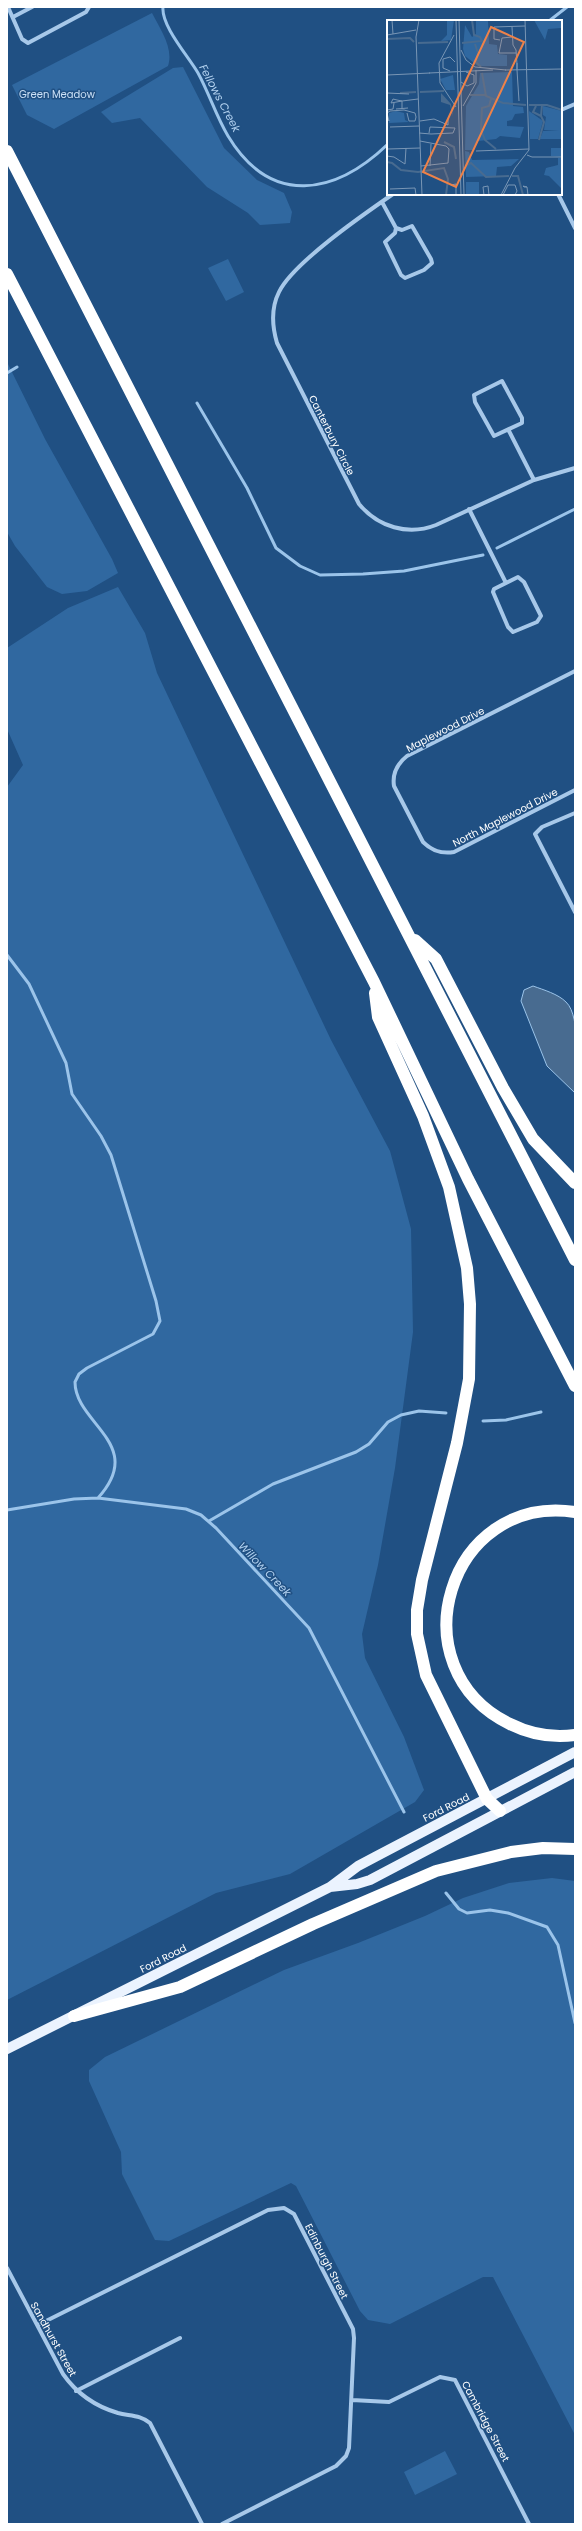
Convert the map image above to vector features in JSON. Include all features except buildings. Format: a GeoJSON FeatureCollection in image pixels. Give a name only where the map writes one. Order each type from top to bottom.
{"type":"FeatureCollection","features":[{"type":"Feature","properties":{"kind":"highway"},"geometry":{"type":"LineString","coordinates":[[7,151],[575,1260]]}},
{"type":"Feature","properties":{"kind":"highway"},"geometry":{"type":"LineString","coordinates":[[7,274],[374,982],[468,1179],[575,1386]]}},
{"type":"Feature","properties":{"kind":"highway"},"geometry":{"type":"LineString","coordinates":[[408,933],[436,959],[503,1088],[533,1139],[575,1183]]}},
{"type":"Feature","properties":{"kind":"highway"},"geometry":{"type":"LineString","coordinates":[[374,982],[378,1017],[423,1116],[449,1187],[467,1268],[471,1343],[468,1386],[457,1443],[422,1580],[417,1610],[417,1634],[426,1675],[487,1799],[500,1811]]}},
{"type":"Feature","properties":{"kind":"highway"},"geometry":{"type":"LineString","coordinates":[[575,1512],[557,1511],[522,1517],[503,1524],[481,1541],[470,1552],[454,1580],[446,1612],[446,1630],[451,1655],[458,1674],[466,1687],[488,1710],[502,1720],[530,1731],[552,1736],[575,1735]]}},
{"type":"Feature","properties":{"kind":"highway"},"geometry":{"type":"LineString","coordinates":[[74,2016],[180,1987],[313,1924],[436,1871],[511,1852],[543,1848],[575,1848]]}},
{"type":"Feature","properties":{"kind":"main road","name":"Ford Road"},"geometry":{"type":"LineString","coordinates":[[7,2050],[330,1887],[358,1866],[575,1752]]}},
{"type":"Feature","properties":{"kind":"main road","name":"Ford Road"},"geometry":{"type":"LineString","coordinates":[[330,1887],[357,1884],[370,1880],[575,1772]]}},
{"type":"Feature","properties":{"kind":"street"},"geometry":{"type":"LineString","coordinates":[[8,7],[22,38],[28,43],[86,12],[89,7]]}},
{"type":"Feature","properties":{"kind":"street"},"geometry":{"type":"LineString","coordinates":[[13,17],[32,7]]}},
{"type":"Feature","properties":{"kind":"street"},"geometry":{"type":"LineString","coordinates":[[562,110],[575,104]]}},
{"type":"Feature","properties":{"kind":"street","name":"Canterbury Circle"},"geometry":{"type":"LineString","coordinates":[[392,195],[289,277],[275,302],[274,334],[354,496],[371,516],[394,527],[417,529],[436,525],[534,480],[575,468]]}},
{"type":"Feature","properties":{"kind":"street"},"geometry":{"type":"LineString","coordinates":[[558,195],[575,228]]}},
{"type":"Feature","properties":{"kind":"street"},"geometry":{"type":"LineString","coordinates":[[382,202],[396,228],[402,230],[412,226],[415,229],[431,259],[430,267],[407,278],[401,275],[385,242],[395,233],[396,228]]}},
{"type":"Feature","properties":{"kind":"street"},"geometry":{"type":"LineString","coordinates":[[499,382],[505,384],[522,420],[520,425],[509,431],[497,436],[492,435],[475,402],[476,393],[499,382]]}},
{"type":"Feature","properties":{"kind":"street"},"geometry":{"type":"LineString","coordinates":[[509,431],[534,480]]}},
{"type":"Feature","properties":{"kind":"street"},"geometry":{"type":"LineString","coordinates":[[469,509],[506,583]]}},
{"type":"Feature","properties":{"kind":"street"},"geometry":{"type":"LineString","coordinates":[[518,577],[522,579],[540,616],[537,622],[518,632],[510,630],[493,597],[494,589],[506,583],[518,577]]}},
{"type":"Feature","properties":{"kind":"street","name":"Maplewood Drive"},"geometry":{"type":"LineString","coordinates":[[441,853],[428,847],[423,842],[394,786],[394,774],[401,761],[575,671]]}},
{"type":"Feature","properties":{"kind":"street","name":"North Maplewood Drive"},"geometry":{"type":"LineString","coordinates":[[441,853],[454,852],[575,790]]}},
{"type":"Feature","properties":{"kind":"street"},"geometry":{"type":"LineString","coordinates":[[575,813],[542,827],[535,834],[575,912]]}},
{"type":"Feature","properties":{"kind":"street","name":"Edinburgh Street"},"geometry":{"type":"LineString","coordinates":[[38,2325],[268,2210],[284,2208],[297,2218],[353,2329],[352,2400],[349,2448],[340,2463],[222,2524]]}},
{"type":"Feature","properties":{"kind":"street","name":"Sandhurst Street"},"geometry":{"type":"LineString","coordinates":[[7,2268],[63,2374],[76,2391],[102,2407],[140,2416],[150,2423],[202,2524]]}},
{"type":"Feature","properties":{"kind":"street"},"geometry":{"type":"LineString","coordinates":[[76,2391],[180,2338]]}},
{"type":"Feature","properties":{"kind":"street","name":"Cambridge Street"},"geometry":{"type":"LineString","coordinates":[[352,2400],[389,2402],[440,2378],[455,2380],[529,2524]]}},
{"type":"Feature","properties":{"kind":"green space","name":"Green Meadow"},"geometry":{"type":"Polygon","coordinates":[[[152,13],[168,46],[168,66],[54,129],[27,115],[12,85],[152,13]]]}},
{"type":"Feature","properties":{"kind":"green space"},"geometry":{"type":"Polygon","coordinates":[[[183,67],[224,148],[257,180],[284,193],[292,212],[290,223],[260,225],[248,213],[207,187],[140,118],[112,123],[101,112],[173,68],[183,67]]]}},
{"type":"Feature","properties":{"kind":"green space"},"geometry":{"type":"Polygon","coordinates":[[[228,259],[244,292],[226,301],[208,268],[228,259]]]}},
{"type":"Feature","properties":{"kind":"green space"},"geometry":{"type":"Polygon","coordinates":[[[7,362],[45,439],[112,559],[118,573],[87,591],[62,594],[47,587],[15,546],[7,532],[7,362]]]}},
{"type":"Feature","properties":{"kind":"green space"},"geometry":{"type":"Polygon","coordinates":[[[118,587],[145,633],[157,673],[331,1040],[390,1151],[411,1229],[413,1332],[395,1468],[378,1565],[362,1634],[365,1658],[404,1737],[424,1790],[415,1802],[290,1874],[216,1893],[7,2000],[7,787],[23,765],[7,729],[7,648],[68,608],[118,587]]]}},
{"type":"Feature","properties":{"kind":"green space"},"geometry":{"type":"Polygon","coordinates":[[[552,1878],[575,1881],[575,2435],[493,2277],[483,2277],[390,2324],[368,2320],[360,2311],[296,2186],[291,2183],[169,2241],[155,2240],[122,2174],[121,2152],[89,2081],[89,2070],[105,2057],[284,1970],[358,1943],[425,1916],[463,1898],[509,1883],[552,1878]]]}},
{"type":"Feature","properties":{"kind":"green space"},"geometry":{"type":"Polygon","coordinates":[[[445,2451],[457,2474],[415,2495],[404,2472],[445,2451]]]}},
{"type":"Feature","properties":{"kind":"shaded area"},"geometry":{"type":"Polygon","coordinates":[[[533,986],[551,992],[566,1002],[571,1009],[576,1032],[575,1093],[547,1066],[521,1001],[524,990],[533,986]]]}},
{"type":"Feature","properties":{"kind":"waterway","name":"Fellows Creek"},"geometry":{"type":"LineString","coordinates":[[163,7],[166,23],[176,41],[198,73],[228,136],[245,159],[264,174],[284,183],[304,186],[325,183],[347,174],[368,161],[387,145]]}},
{"type":"Feature","properties":{"kind":"waterway","name":"Fellows Creek"},"geometry":{"type":"LineString","coordinates":[[550,20],[567,7]]}},
{"type":"Feature","properties":{"kind":"waterway"},"geometry":{"type":"LineString","coordinates":[[7,373],[17,367]]}},
{"type":"Feature","properties":{"kind":"waterway"},"geometry":{"type":"LineString","coordinates":[[197,403],[247,488],[276,548],[300,566],[320,575],[363,574],[404,571],[483,555]]}},
{"type":"Feature","properties":{"kind":"waterway"},"geometry":{"type":"LineString","coordinates":[[497,548],[575,509]]}},
{"type":"Feature","properties":{"kind":"waterway"},"geometry":{"type":"LineString","coordinates":[[7,955],[29,984],[66,1063],[72,1094],[101,1136],[111,1155],[156,1301],[160,1321],[153,1334],[87,1368],[79,1374],[75,1382],[78,1397],[85,1410],[105,1436],[112,1449],[115,1463],[111,1479],[98,1498]]}},
{"type":"Feature","properties":{"kind":"waterway"},"geometry":{"type":"LineString","coordinates":[[209,1521],[273,1484],[356,1452],[369,1444],[388,1422],[401,1415],[419,1411],[446,1413]]}},
{"type":"Feature","properties":{"kind":"waterway"},"geometry":{"type":"LineString","coordinates":[[483,1421],[506,1420],[541,1412]]}},
{"type":"Feature","properties":{"kind":"waterway","name":"Willow Creek"},"geometry":{"type":"LineString","coordinates":[[7,1510],[74,1499],[98,1498],[186,1509],[201,1515],[216,1528],[309,1628],[404,1812]]}},
{"type":"Feature","properties":{"kind":"waterway","name":"Willow Creek"},"geometry":{"type":"LineString","coordinates":[[446,1893],[459,1909],[467,1913],[490,1910],[508,1913],[547,1927],[558,1945],[575,2023]]}}]}
